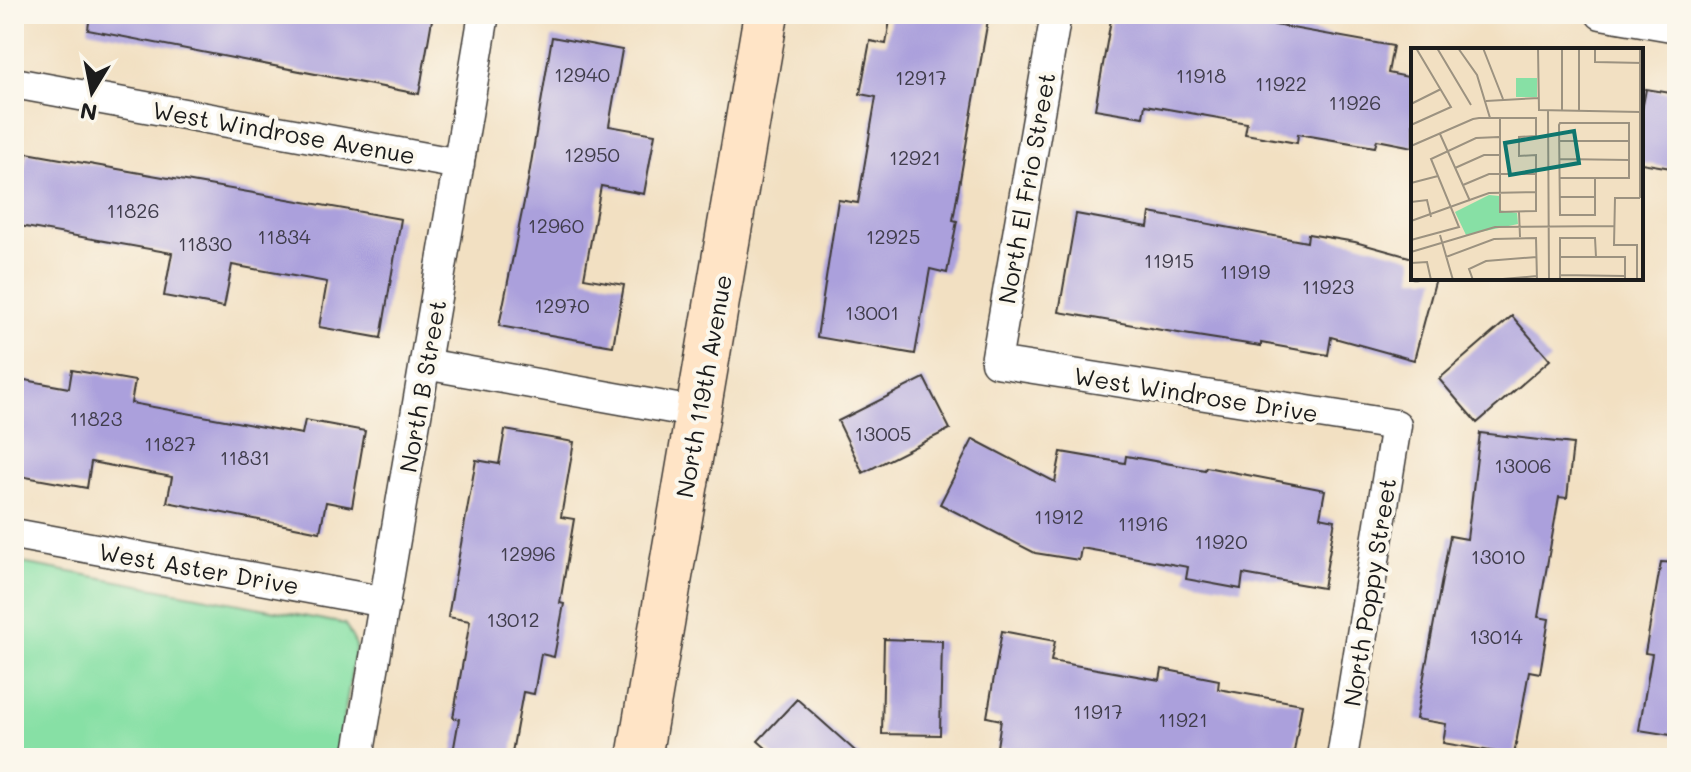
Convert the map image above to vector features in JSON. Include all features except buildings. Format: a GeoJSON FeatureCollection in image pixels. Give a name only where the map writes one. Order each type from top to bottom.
{"type":"FeatureCollection","features":[{"type":"Feature","properties":{"kind":"street","name":"North B Street"},"geometry":{"type":"LineString","coordinates":[[358,758],[484,14]]}},
{"type":"Feature","properties":{"kind":"street","name":"North 119th Avenue"},"geometry":{"type":"LineString","coordinates":[[639,758],[766,14]]}},
{"type":"Feature","properties":{"kind":"street","name":"North El Frio Street"},"geometry":{"type":"LineString","coordinates":[[996,362],[1056,14]]}},
{"type":"Feature","properties":{"kind":"street"},"geometry":{"type":"LineString","coordinates":[[1601,14],[1677,27]]}},
{"type":"Feature","properties":{"kind":"street","name":"West Windrose Avenue"},"geometry":{"type":"LineString","coordinates":[[14,83],[459,164]]}},
{"type":"Feature","properties":{"kind":"street","name":"West Windrose Drive"},"geometry":{"type":"LineString","coordinates":[[996,362],[1396,425]]}},
{"type":"Feature","properties":{"kind":"street"},"geometry":{"type":"LineString","coordinates":[[425,364],[699,413]]}},
{"type":"Feature","properties":{"kind":"street","name":"North Poppy Street"},"geometry":{"type":"LineString","coordinates":[[1342,758],[1396,425]]}},
{"type":"Feature","properties":{"kind":"street","name":"West Aster Drive"},"geometry":{"type":"LineString","coordinates":[[14,534],[385,602]]}},
{"type":"Feature","properties":{"kind":"green space"},"geometry":{"type":"Polygon","coordinates":[[[17,562],[345,624],[356,645],[337,758],[14,758],[14,579],[17,562]]]}}]}
